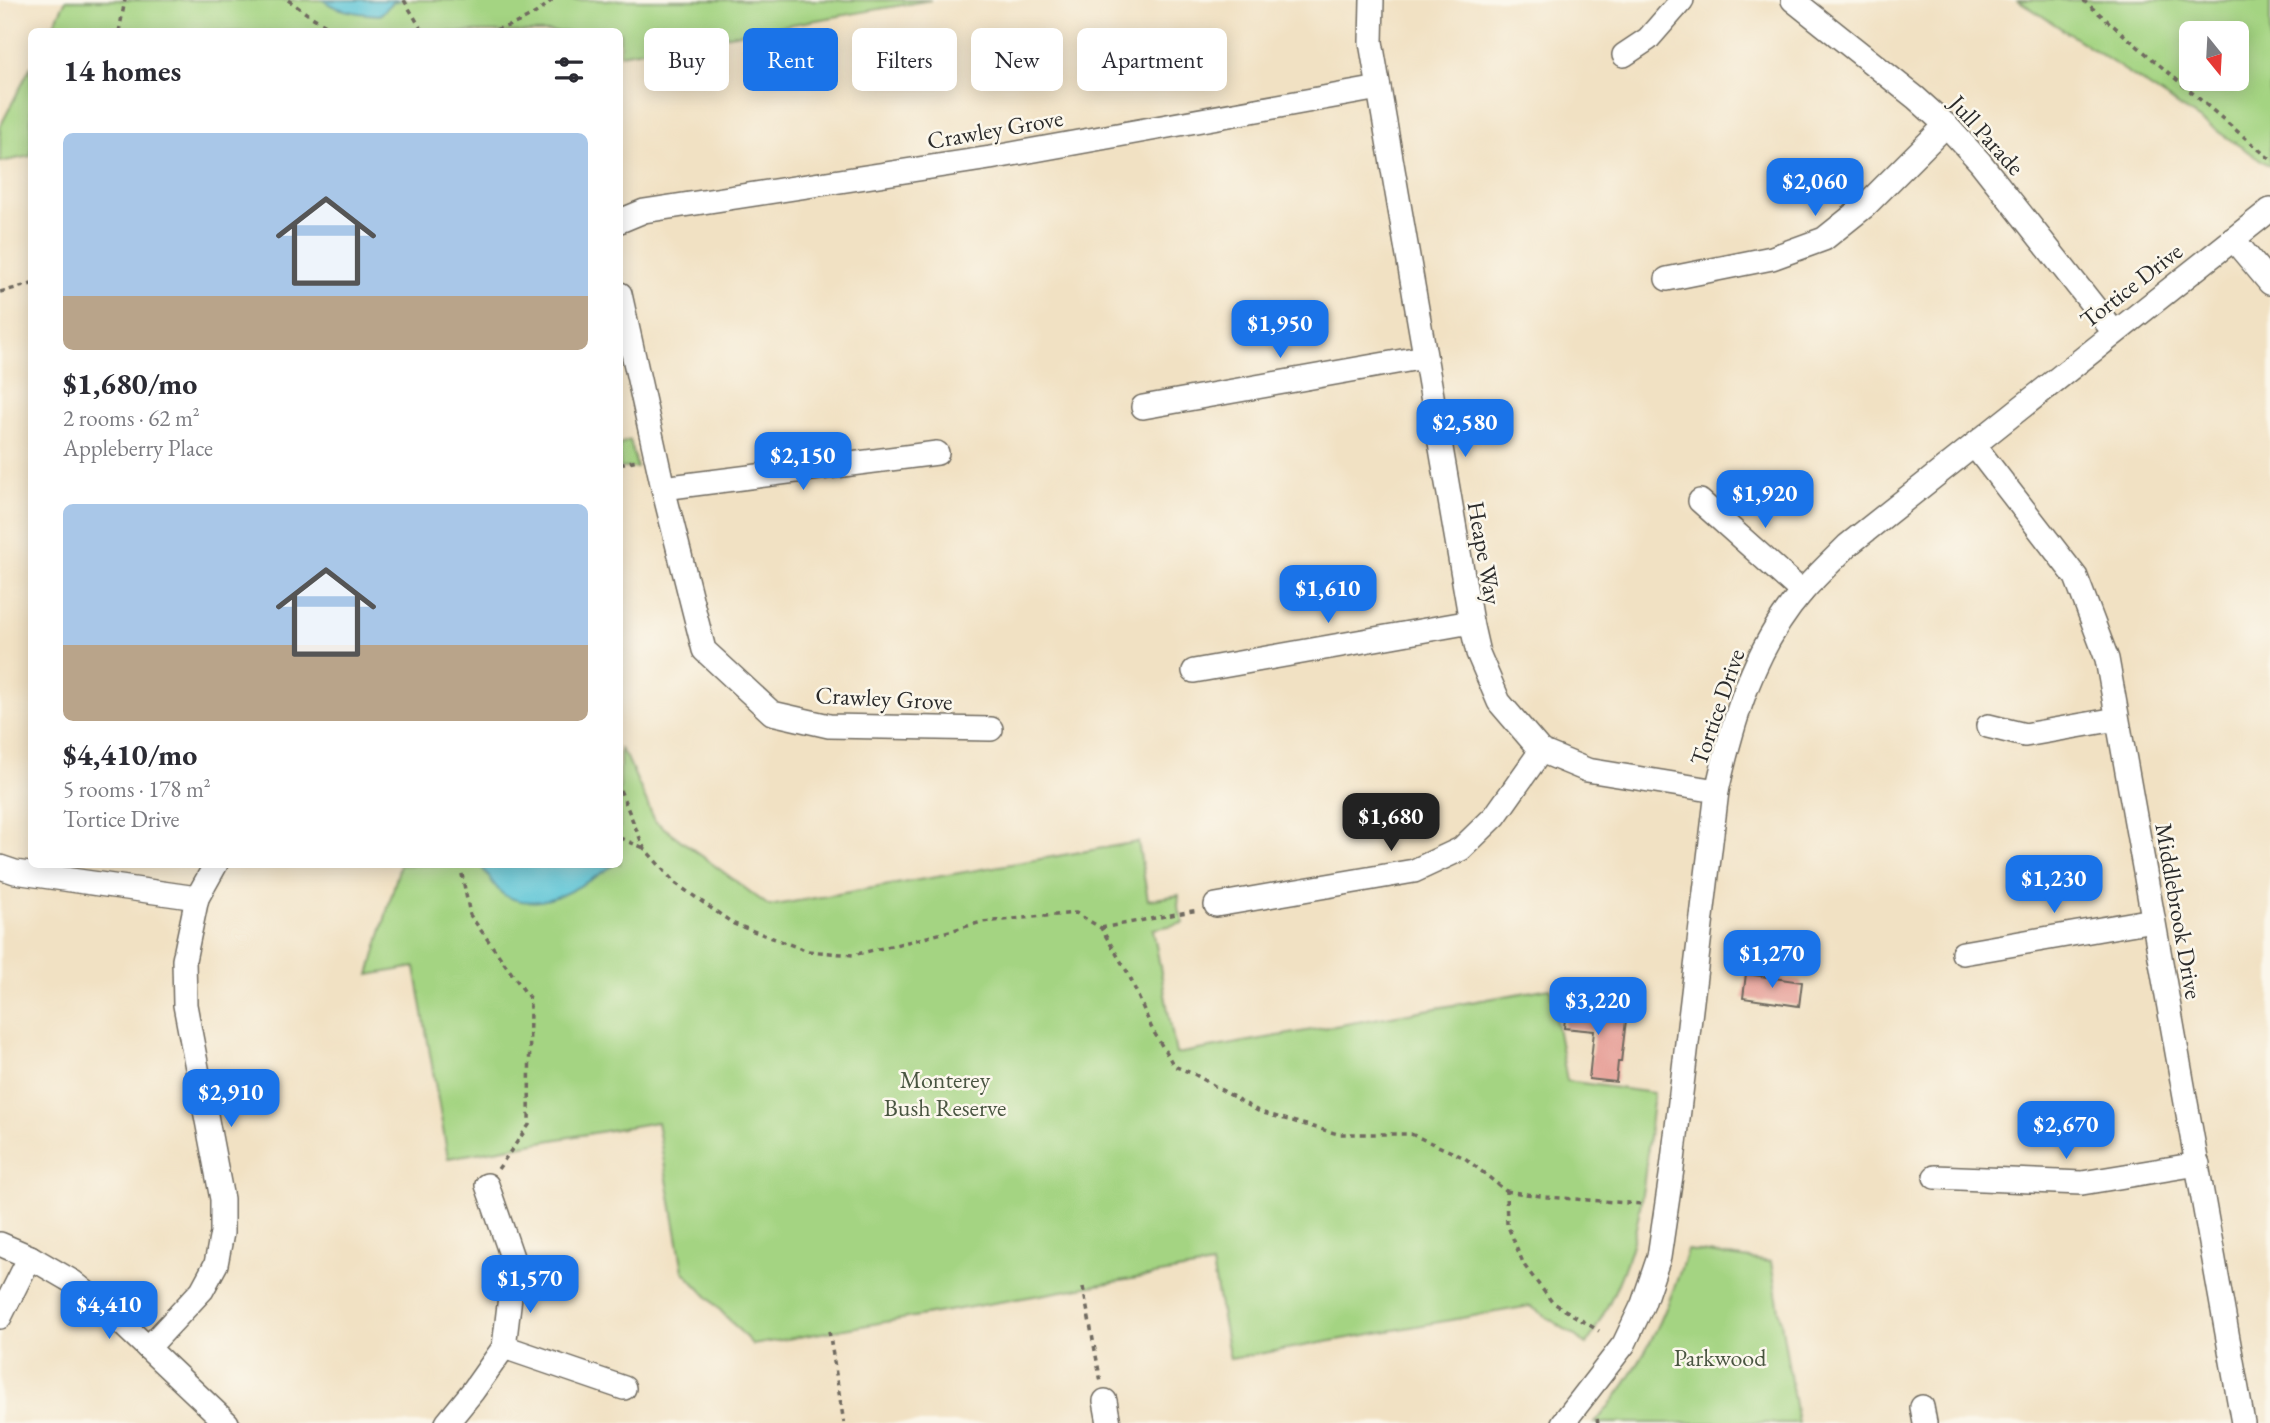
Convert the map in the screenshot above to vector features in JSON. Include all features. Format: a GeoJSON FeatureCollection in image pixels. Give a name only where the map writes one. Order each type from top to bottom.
{"type":"FeatureCollection","features":[{"type":"Feature","properties":{"kind":"street","name":"Heape Way"},"geometry":{"type":"LineString","coordinates":[[1372,0],[1371,42],[1471,622],[1478,653],[1499,702],[1541,751],[1587,770],[1717,791]]}},
{"type":"Feature","properties":{"kind":"street"},"geometry":{"type":"LineString","coordinates":[[1624,55],[1648,39],[1682,0]]}},
{"type":"Feature","properties":{"kind":"street","name":"Jull Parade"},"geometry":{"type":"LineString","coordinates":[[1793,0],[1946,125],[1980,162],[2115,332]]}},
{"type":"Feature","properties":{"kind":"street","name":"Crawley Grove"},"geometry":{"type":"LineString","coordinates":[[623,220],[644,211],[990,158],[1379,88]]}},
{"type":"Feature","properties":{"kind":"street"},"geometry":{"type":"LineString","coordinates":[[1667,279],[1772,258],[1824,239],[1864,207],[1946,125]]}},
{"type":"Feature","properties":{"kind":"street","name":"Tortice Drive"},"geometry":{"type":"LineString","coordinates":[[1563,1423],[1624,1344],[1643,1304],[1659,1256],[1672,1169],[1717,791],[1727,744],[1751,673],[1770,638],[1802,592],[1848,545],[2270,210]]}},
{"type":"Feature","properties":{"kind":"street"},"geometry":{"type":"LineString","coordinates":[[2233,239],[2270,283]]}},
{"type":"Feature","properties":{"kind":"street","name":"Crawley Grove"},"geometry":{"type":"LineString","coordinates":[[623,308],[663,488],[704,650],[772,713],[829,726],[990,729]]}},
{"type":"Feature","properties":{"kind":"street"},"geometry":{"type":"LineString","coordinates":[[1143,407],[1425,357]]}},
{"type":"Feature","properties":{"kind":"street","name":"Middlebrook Drive"},"geometry":{"type":"LineString","coordinates":[[1975,445],[2076,577],[2107,659],[2244,1423]]}},
{"type":"Feature","properties":{"kind":"street"},"geometry":{"type":"LineString","coordinates":[[663,488],[937,453]]}},
{"type":"Feature","properties":{"kind":"street"},"geometry":{"type":"LineString","coordinates":[[1699,501],[1802,592]]}},
{"type":"Feature","properties":{"kind":"street"},"geometry":{"type":"LineString","coordinates":[[1194,671],[1471,622]]}},
{"type":"Feature","properties":{"kind":"street"},"geometry":{"type":"LineString","coordinates":[[1988,726],[2025,735],[2117,719]]}},
{"type":"Feature","properties":{"kind":"street"},"geometry":{"type":"LineString","coordinates":[[1216,905],[1414,871],[1461,849],[1495,816],[1541,751]]}},
{"type":"Feature","properties":{"kind":"street"},"geometry":{"type":"LineString","coordinates":[[0,867],[15,872],[197,898]]}},
{"type":"Feature","properties":{"kind":"street"},"geometry":{"type":"LineString","coordinates":[[148,1348],[202,1290],[216,1264],[222,1233],[222,1199],[185,1005],[184,960],[197,898],[214,868]]}},
{"type":"Feature","properties":{"kind":"street"},"geometry":{"type":"LineString","coordinates":[[1963,953],[2153,920]]}},
{"type":"Feature","properties":{"kind":"street"},"geometry":{"type":"LineString","coordinates":[[1935,1177],[2082,1183],[2198,1164]]}},
{"type":"Feature","properties":{"kind":"street"},"geometry":{"type":"LineString","coordinates":[[447,1423],[504,1347],[514,1263],[486,1185]]}},
{"type":"Feature","properties":{"kind":"street"},"geometry":{"type":"LineString","coordinates":[[0,1244],[30,1257],[72,1282],[148,1348],[227,1423]]}},
{"type":"Feature","properties":{"kind":"street"},"geometry":{"type":"LineString","coordinates":[[0,1317],[30,1257]]}},
{"type":"Feature","properties":{"kind":"street"},"geometry":{"type":"LineString","coordinates":[[504,1347],[624,1388]]}},
{"type":"Feature","properties":{"kind":"path"},"geometry":{"type":"LineString","coordinates":[[120,28],[125,0]]}},
{"type":"Feature","properties":{"kind":"path"},"geometry":{"type":"LineString","coordinates":[[288,0],[331,28]]}},
{"type":"Feature","properties":{"kind":"path"},"geometry":{"type":"LineString","coordinates":[[505,28],[515,26],[540,11],[552,0]]}},
{"type":"Feature","properties":{"kind":"path"},"geometry":{"type":"LineString","coordinates":[[2082,0],[2270,159]]}},
{"type":"Feature","properties":{"kind":"path"},"geometry":{"type":"LineString","coordinates":[[405,2],[421,28]]}},
{"type":"Feature","properties":{"kind":"path"},"geometry":{"type":"LineString","coordinates":[[0,292],[28,285]]}},
{"type":"Feature","properties":{"kind":"path"},"geometry":{"type":"LineString","coordinates":[[623,797],[644,848],[675,883],[734,924],[807,951],[853,955],[982,922],[1076,914],[1101,928],[1129,975],[1152,1029],[1174,1066],[1194,1074],[1260,1112],[1338,1134],[1411,1135],[1465,1158],[1506,1191],[1642,1204]]}},
{"type":"Feature","properties":{"kind":"path"},"geometry":{"type":"LineString","coordinates":[[623,839],[644,848]]}},
{"type":"Feature","properties":{"kind":"path"},"geometry":{"type":"LineString","coordinates":[[461,868],[470,915],[530,999],[529,1125],[486,1185]]}},
{"type":"Feature","properties":{"kind":"path"},"geometry":{"type":"LineString","coordinates":[[1101,928],[1182,914],[1216,905]]}},
{"type":"Feature","properties":{"kind":"path"},"geometry":{"type":"LineString","coordinates":[[1506,1191],[1507,1224],[1524,1265],[1552,1302],[1599,1331]]}},
{"type":"Feature","properties":{"kind":"path"},"geometry":{"type":"LineString","coordinates":[[1083,1287],[1107,1412]]}},
{"type":"Feature","properties":{"kind":"path"},"geometry":{"type":"LineString","coordinates":[[829,1331],[844,1423]]}},
{"type":"Feature","properties":{"kind":"green space"},"geometry":{"type":"Polygon","coordinates":[[[66,0],[931,0],[770,28],[743,28],[743,33],[729,35],[729,28],[644,28],[644,50],[623,53],[623,28],[52,28],[66,0]]]}},
{"type":"Feature","properties":{"kind":"green space"},"geometry":{"type":"Polygon","coordinates":[[[2018,0],[2270,0],[2270,166],[2018,0]]]}},
{"type":"Feature","properties":{"kind":"green space"},"geometry":{"type":"Polygon","coordinates":[[[28,72],[28,157],[0,162],[0,127],[28,72]]]}},
{"type":"Feature","properties":{"kind":"green space"},"geometry":{"type":"Polygon","coordinates":[[[630,440],[637,468],[623,468],[623,443],[630,440]]]}},
{"type":"Feature","properties":{"kind":"green space","name":"Monterey Bush Reserve"},"geometry":{"type":"Polygon","coordinates":[[[623,753],[655,821],[769,906],[1138,842],[1148,900],[1179,895],[1178,907],[1184,923],[1153,929],[1176,1054],[1550,988],[1567,1081],[1654,1093],[1638,1219],[1614,1292],[1587,1344],[1530,1306],[1230,1359],[1212,1265],[753,1345],[683,1271],[657,1122],[448,1158],[415,967],[369,975],[399,868],[623,868],[623,753]]]}},
{"type":"Feature","properties":{"kind":"green space","name":"Parkwood"},"geometry":{"type":"Polygon","coordinates":[[[1687,1250],[1771,1262],[1798,1423],[1595,1423],[1639,1363],[1671,1297],[1687,1250]]]}},
{"type":"Feature","properties":{"kind":"water"},"geometry":{"type":"Polygon","coordinates":[[[323,0],[400,0],[393,2],[380,15],[357,13],[323,0]]]}},
{"type":"Feature","properties":{"kind":"water"},"geometry":{"type":"Polygon","coordinates":[[[482,868],[609,868],[576,888],[547,900],[518,901],[504,895],[482,868]]]}},
{"type":"Feature","properties":{"kind":"building"},"geometry":{"type":"Polygon","coordinates":[[[1746,974],[1802,982],[1799,1006],[1743,998],[1746,974]]]}},
{"type":"Feature","properties":{"kind":"building"},"geometry":{"type":"Polygon","coordinates":[[[1567,999],[1600,1003],[1599,1017],[1626,1020],[1616,1082],[1589,1079],[1594,1031],[1564,1028],[1567,999]]]}}]}
